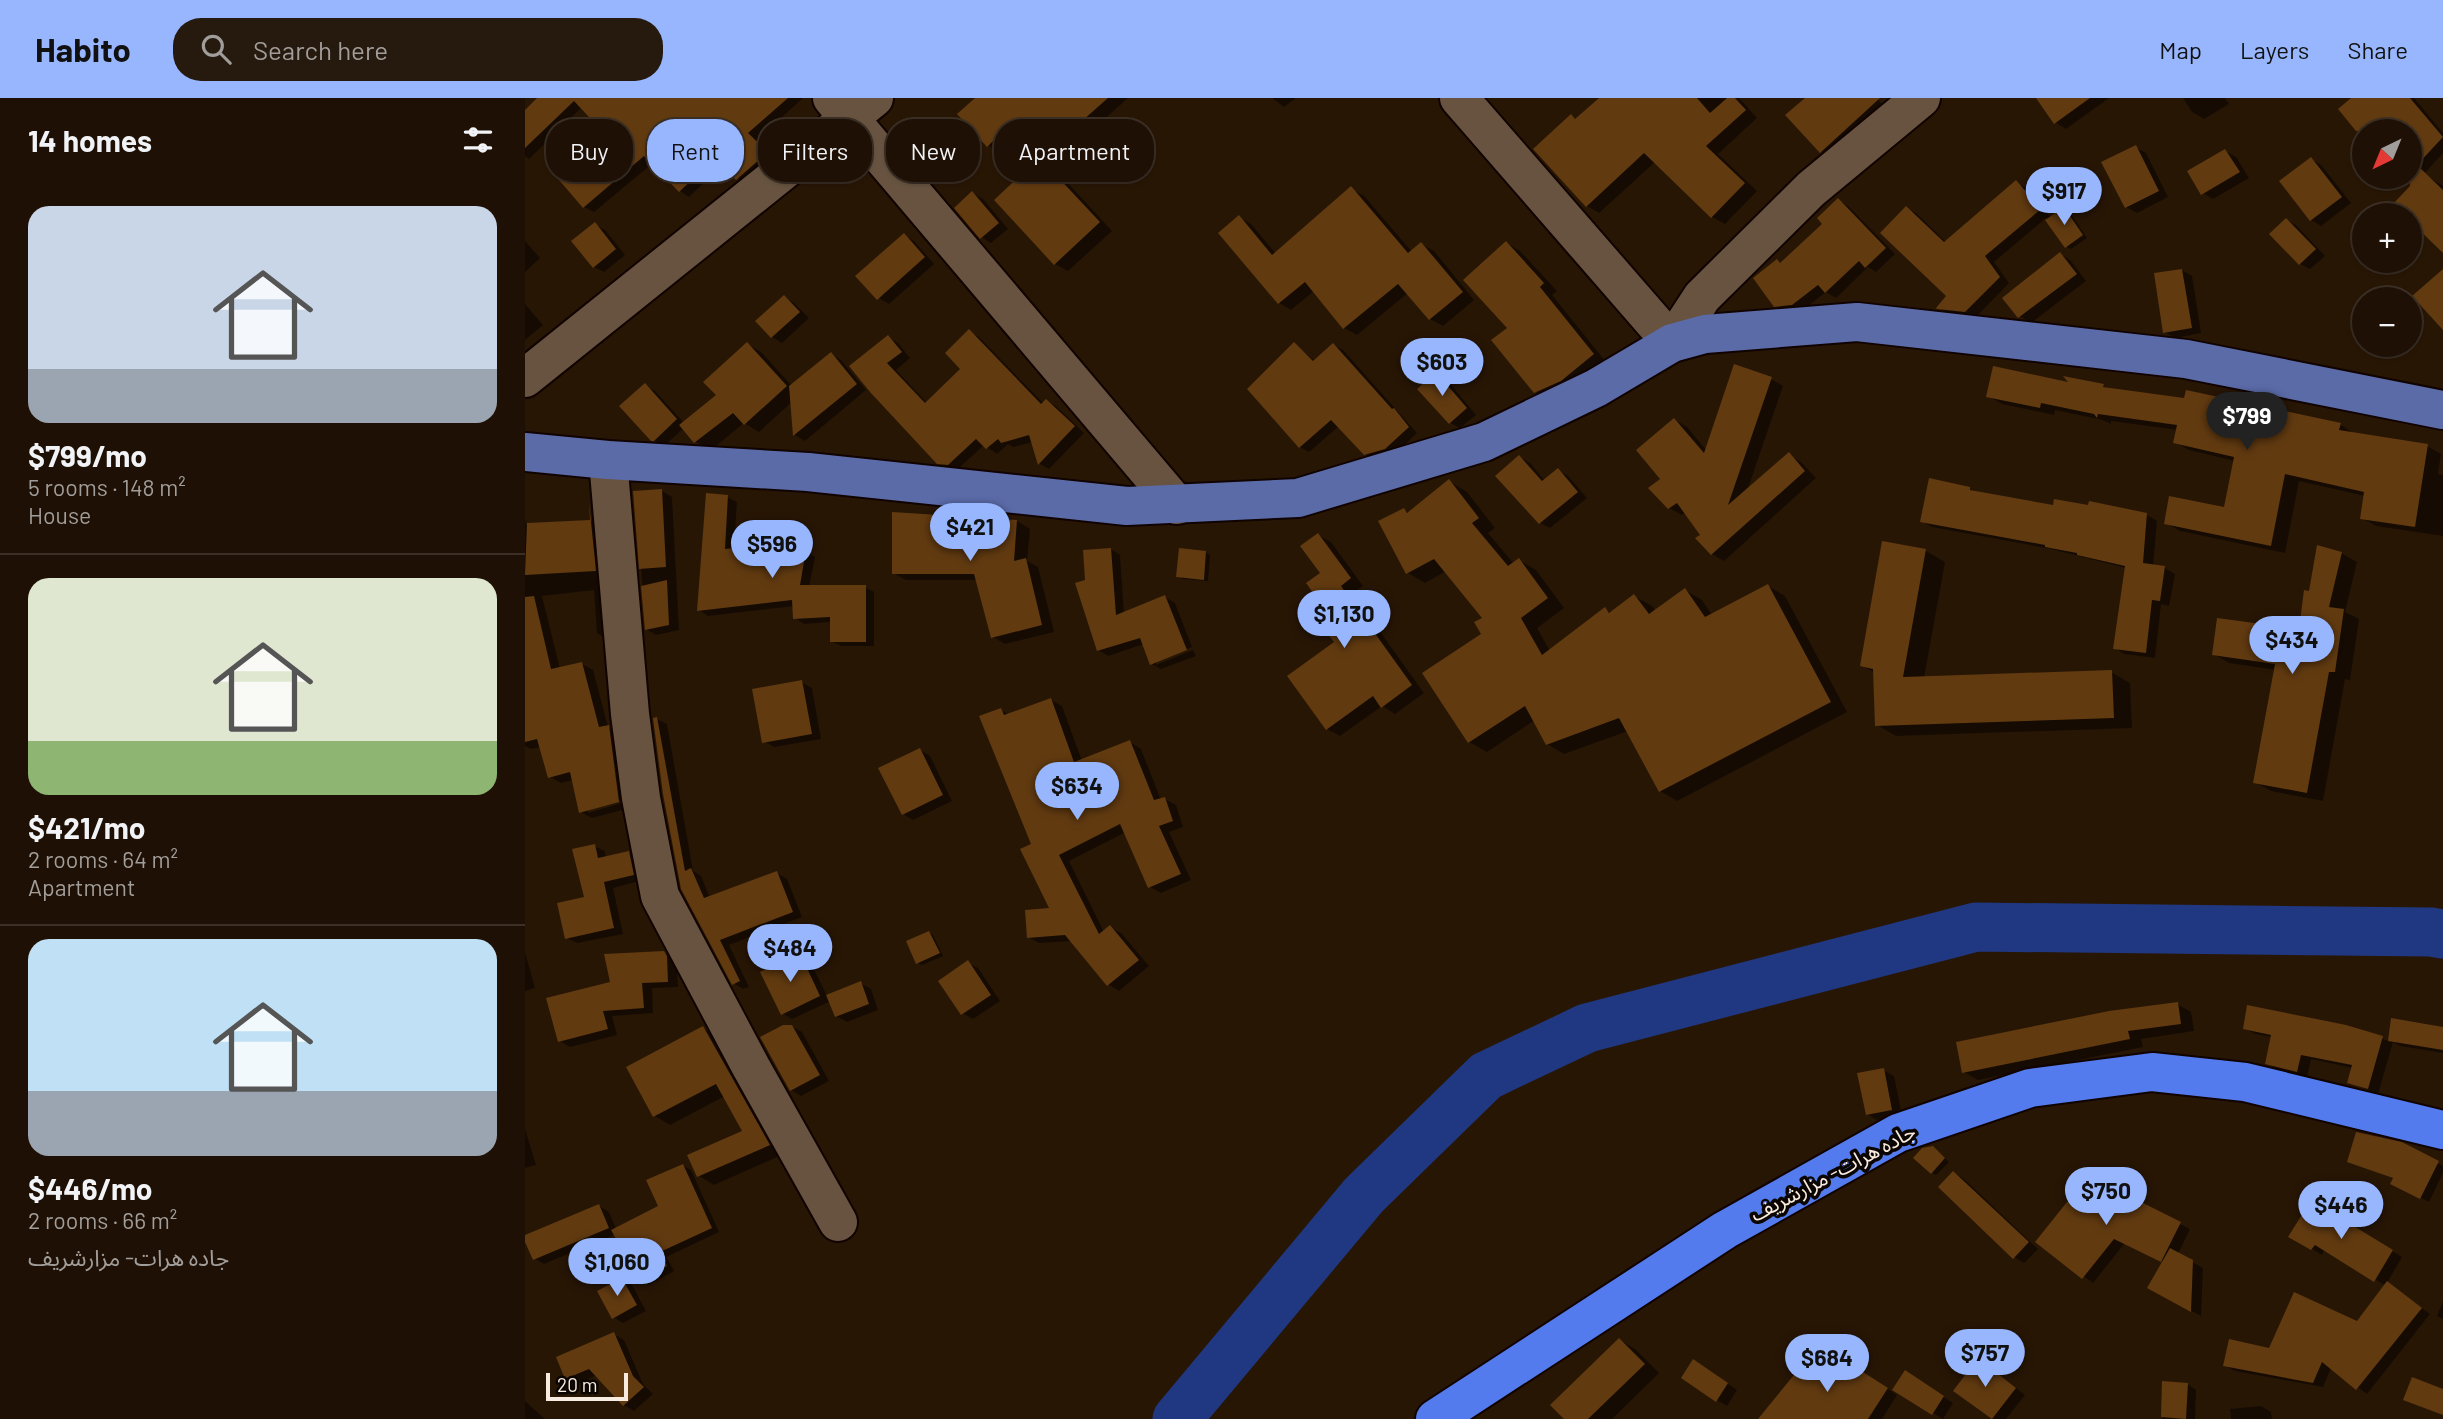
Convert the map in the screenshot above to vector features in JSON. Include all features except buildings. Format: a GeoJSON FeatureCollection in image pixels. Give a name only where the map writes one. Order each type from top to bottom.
{"type":"FeatureCollection","features":[{"type":"Feature","properties":{"kind":"highway","name":"جاده هرات- مزارشریف"},"geometry":{"type":"LineString","coordinates":[[1435,1419],[1725,1230],[1898,1133],[2030,1088],[2152,1072],[2245,1082],[2443,1130]]}},
{"type":"Feature","properties":{"kind":"main road"},"geometry":{"type":"LineString","coordinates":[[537,454],[808,472],[1127,506],[1298,498],[1484,442],[1596,388],[1672,343],[1705,334],[1857,322],[2186,359],[2443,410]]}},
{"type":"Feature","properties":{"kind":"street"},"geometry":{"type":"LineString","coordinates":[[1459,98],[1672,343],[1702,297],[1811,188],[1921,98]]}},
{"type":"Feature","properties":{"kind":"street"},"geometry":{"type":"LineString","coordinates":[[525,378],[851,105],[1177,505]]}},
{"type":"Feature","properties":{"kind":"street"},"geometry":{"type":"LineString","coordinates":[[608,460],[630,713],[641,798],[660,896],[838,1222]]}},
{"type":"Feature","properties":{"kind":"waterway"},"geometry":{"type":"LineString","coordinates":[[1177,1419],[1364,1195],[1486,1076],[1587,1028],[1976,927],[2443,934]]}}]}
